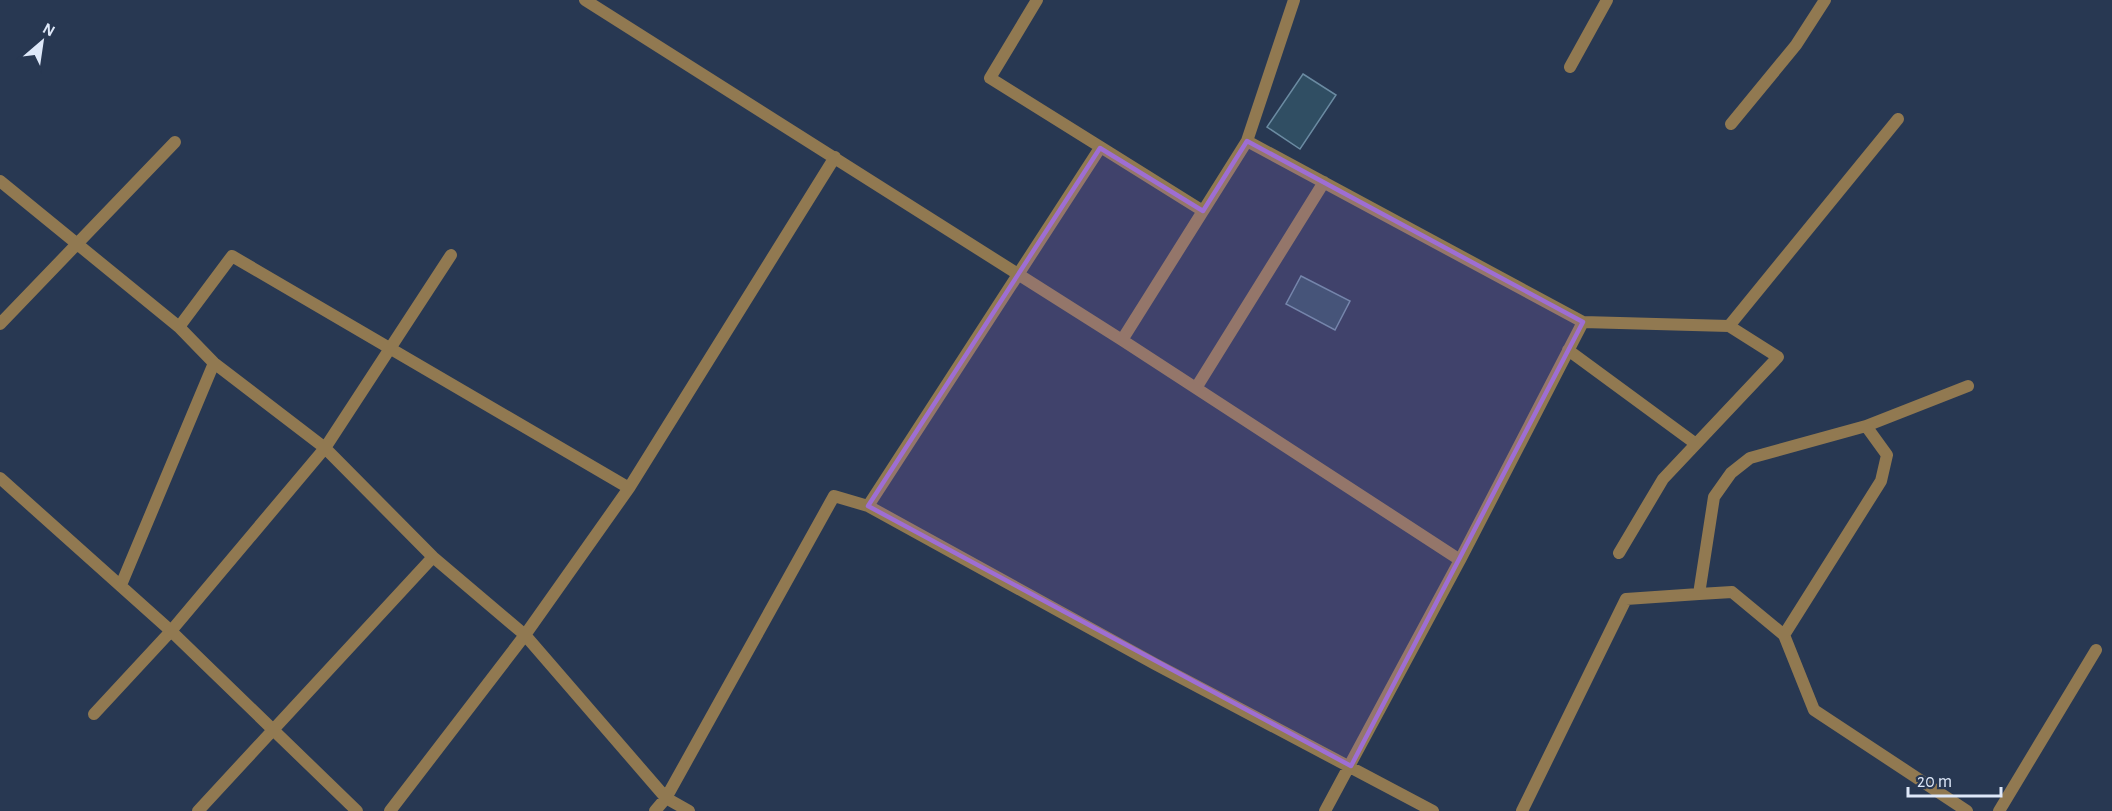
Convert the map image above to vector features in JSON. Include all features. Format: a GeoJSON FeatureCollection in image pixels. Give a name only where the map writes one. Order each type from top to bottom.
{"type":"FeatureCollection","features":[{"type":"Feature","properties":{"kind":"street"},"geometry":{"type":"LineString","coordinates":[[585,0],[1122,340],[1460,560]]}},
{"type":"Feature","properties":{"kind":"street"},"geometry":{"type":"LineString","coordinates":[[1037,0],[990,78],[1203,211]]}},
{"type":"Feature","properties":{"kind":"street"},"geometry":{"type":"LineString","coordinates":[[1122,340],[1247,141],[1294,0]]}},
{"type":"Feature","properties":{"kind":"street"},"geometry":{"type":"LineString","coordinates":[[1570,67],[1607,0]]}},
{"type":"Feature","properties":{"kind":"street"},"geometry":{"type":"LineString","coordinates":[[1731,124],[1796,45],[1825,0]]}},
{"type":"Feature","properties":{"kind":"street"},"geometry":{"type":"LineString","coordinates":[[1729,326],[1898,119]]}},
{"type":"Feature","properties":{"kind":"street"},"geometry":{"type":"LineString","coordinates":[[0,324],[175,141]]}},
{"type":"Feature","properties":{"kind":"street"},"geometry":{"type":"LineString","coordinates":[[1247,141],[1583,322],[1729,326],[1778,357],[1663,479],[1619,553]]}},
{"type":"Feature","properties":{"kind":"street"},"geometry":{"type":"LineString","coordinates":[[868,506],[1100,148]]}},
{"type":"Feature","properties":{"kind":"street"},"geometry":{"type":"LineString","coordinates":[[390,811],[525,635],[629,488],[835,158]]}},
{"type":"Feature","properties":{"kind":"street"},"geometry":{"type":"LineString","coordinates":[[0,181],[179,327],[214,363],[325,448],[433,557],[525,635],[666,798],[689,811]]}},
{"type":"Feature","properties":{"kind":"street"},"geometry":{"type":"LineString","coordinates":[[1196,388],[1324,182]]}},
{"type":"Feature","properties":{"kind":"street"},"geometry":{"type":"LineString","coordinates":[[94,714],[171,631],[325,448],[451,255]]}},
{"type":"Feature","properties":{"kind":"street"},"geometry":{"type":"LineString","coordinates":[[179,327],[232,256],[629,488]]}},
{"type":"Feature","properties":{"kind":"street"},"geometry":{"type":"LineString","coordinates":[[1324,811],[1351,766],[1583,322]]}},
{"type":"Feature","properties":{"kind":"street"},"geometry":{"type":"LineString","coordinates":[[1568,350],[1696,444]]}},
{"type":"Feature","properties":{"kind":"street"},"geometry":{"type":"LineString","coordinates":[[121,585],[214,363]]}},
{"type":"Feature","properties":{"kind":"street"},"geometry":{"type":"LineString","coordinates":[[1699,594],[1714,497],[1731,472],[1750,458],[1866,426],[1968,386]]}},
{"type":"Feature","properties":{"kind":"street"},"geometry":{"type":"LineString","coordinates":[[1784,635],[1881,481],[1887,455],[1866,426]]}},
{"type":"Feature","properties":{"kind":"street"},"geometry":{"type":"LineString","coordinates":[[0,478],[171,631],[357,811]]}},
{"type":"Feature","properties":{"kind":"street"},"geometry":{"type":"LineString","coordinates":[[655,811],[666,798],[834,496],[868,506],[1155,664],[1433,811]]}},
{"type":"Feature","properties":{"kind":"street"},"geometry":{"type":"LineString","coordinates":[[198,811],[433,557]]}},
{"type":"Feature","properties":{"kind":"street"},"geometry":{"type":"LineString","coordinates":[[1522,811],[1626,599],[1732,592],[1784,635],[1814,710],[1967,811]]}},
{"type":"Feature","properties":{"kind":"street"},"geometry":{"type":"LineString","coordinates":[[1999,811],[2097,650]]}},
{"type":"Feature","properties":{"kind":"highlighted area"},"geometry":{"type":"Polygon","coordinates":[[[1247,141],[1583,322],[1351,766],[868,506],[1100,148],[1203,211],[1247,141]]]}},
{"type":"Feature","properties":{"kind":"building"},"geometry":{"type":"Polygon","coordinates":[[[1303,74],[1336,95],[1300,149],[1267,127],[1303,74]]]}},
{"type":"Feature","properties":{"kind":"building"},"geometry":{"type":"Polygon","coordinates":[[[1301,276],[1350,301],[1335,330],[1286,304],[1301,276]]]}}]}
